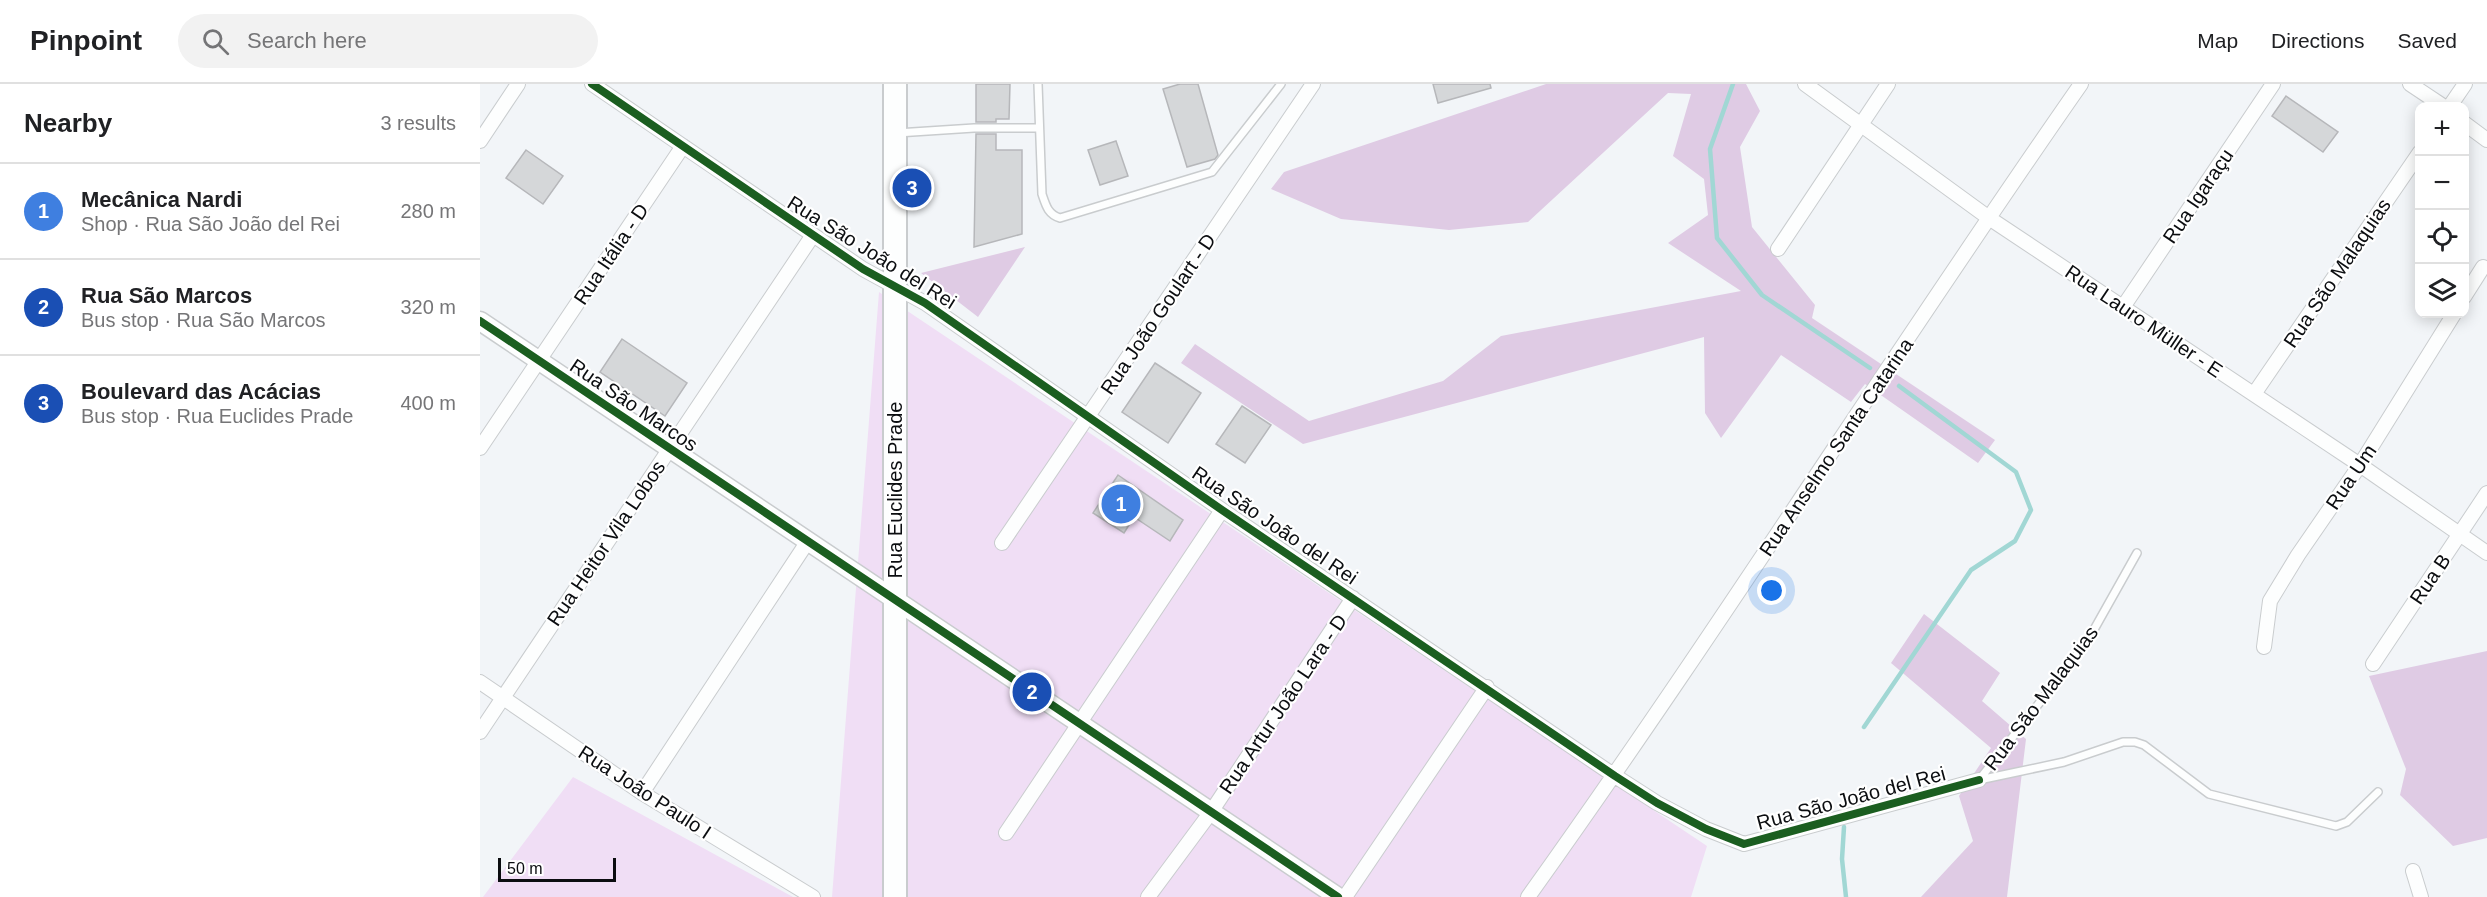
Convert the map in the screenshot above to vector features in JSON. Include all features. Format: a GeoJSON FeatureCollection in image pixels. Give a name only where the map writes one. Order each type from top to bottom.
{"type":"FeatureCollection","features":[{"type":"Feature","properties":{"kind":"main road","name":"Rua Euclides Prade"},"geometry":{"type":"LineString","coordinates":[[895,897],[896,84]]}},
{"type":"Feature","properties":{"kind":"street"},"geometry":{"type":"LineString","coordinates":[[480,141],[518,84]]}},
{"type":"Feature","properties":{"kind":"street","name":"Rua São João del Rei"},"geometry":{"type":"LineString","coordinates":[[592,84],[863,269],[925,303],[1222,510],[1615,776],[1686,819],[1744,844],[1979,780]]}},
{"type":"Feature","properties":{"kind":"street","name":"Rua João Goulart - D"},"geometry":{"type":"LineString","coordinates":[[1002,543],[1313,84]]}},
{"type":"Feature","properties":{"kind":"street","name":"Rua Lauro Müller - E"},"geometry":{"type":"LineString","coordinates":[[1805,84],[1989,218],[2360,465],[2487,553]]}},
{"type":"Feature","properties":{"kind":"street"},"geometry":{"type":"LineString","coordinates":[[1778,249],[1888,84]]}},
{"type":"Feature","properties":{"kind":"street","name":"Rua Anselmo Santa Catarina"},"geometry":{"type":"LineString","coordinates":[[1528,897],[1615,776],[2081,84]]}},
{"type":"Feature","properties":{"kind":"street","name":"Rua Igaraçu"},"geometry":{"type":"LineString","coordinates":[[2123,308],[2273,84]]}},
{"type":"Feature","properties":{"kind":"street"},"geometry":{"type":"LineString","coordinates":[[2410,84],[2437,102]]}},
{"type":"Feature","properties":{"kind":"street"},"geometry":{"type":"LineString","coordinates":[[2453,102],[2465,84]]}},
{"type":"Feature","properties":{"kind":"street"},"geometry":{"type":"LineString","coordinates":[[2469,127],[2487,140]]}},
{"type":"Feature","properties":{"kind":"street","name":"Rua Itália - D"},"geometry":{"type":"LineString","coordinates":[[480,448],[683,146]]}},
{"type":"Feature","properties":{"kind":"street","name":"Rua São Malaquias"},"geometry":{"type":"LineString","coordinates":[[2254,394],[2417,156]]}},
{"type":"Feature","properties":{"kind":"street","name":"Rua Heitor Vila Lobos"},"geometry":{"type":"LineString","coordinates":[[480,732],[813,235]]}},
{"type":"Feature","properties":{"kind":"street"},"geometry":{"type":"LineString","coordinates":[[2469,290],[2486,264]]}},
{"type":"Feature","properties":{"kind":"street","name":"Rua Um"},"geometry":{"type":"LineString","coordinates":[[2264,646],[2270,601],[2298,555],[2360,465],[2452,318]]}},
{"type":"Feature","properties":{"kind":"street","name":"Rua São Marcos"},"geometry":{"type":"LineString","coordinates":[[480,321],[1338,897]]}},
{"type":"Feature","properties":{"kind":"street","name":"Rua B"},"geometry":{"type":"LineString","coordinates":[[2373,664],[2487,493]]}},
{"type":"Feature","properties":{"kind":"street"},"geometry":{"type":"LineString","coordinates":[[1006,833],[1222,510]]}},
{"type":"Feature","properties":{"kind":"street"},"geometry":{"type":"LineString","coordinates":[[642,793],[808,541]]}},
{"type":"Feature","properties":{"kind":"street","name":"Rua Artur João Lara - D"},"geometry":{"type":"LineString","coordinates":[[1148,897],[1210,812],[1353,598]]}},
{"type":"Feature","properties":{"kind":"street","name":"Rua João Paulo I"},"geometry":{"type":"LineString","coordinates":[[480,682],[642,793],[813,897]]}},
{"type":"Feature","properties":{"kind":"street"},"geometry":{"type":"LineString","coordinates":[[1345,897],[1486,687]]}},
{"type":"Feature","properties":{"kind":"street"},"geometry":{"type":"LineString","coordinates":[[2413,871],[2421,897]]}},
{"type":"Feature","properties":{"kind":"lane"},"geometry":{"type":"LineString","coordinates":[[1038,84],[1042,194],[1046,208],[1060,219],[1212,172],[1281,84]]}},
{"type":"Feature","properties":{"kind":"lane"},"geometry":{"type":"LineString","coordinates":[[896,134],[974,128],[1038,128]]}},
{"type":"Feature","properties":{"kind":"lane","name":"Rua São Malaquias"},"geometry":{"type":"LineString","coordinates":[[1979,780],[2087,642],[2137,553]]}},
{"type":"Feature","properties":{"kind":"lane","name":"Rua São João del Rei"},"geometry":{"type":"LineString","coordinates":[[1979,780],[2064,762],[2123,742],[2144,745],[2209,794],[2336,826],[2347,822],[2378,792]]}},
{"type":"Feature","properties":{"kind":"shaded area"},"geometry":{"type":"Polygon","coordinates":[[[1546,84],[1746,84],[1760,111],[1740,147],[1752,227],[1815,305],[1812,318],[1995,440],[1978,463],[1865,384],[1851,402],[1781,355],[1721,438],[1705,413],[1704,337],[1303,444],[1181,363],[1195,344],[1309,421],[1443,381],[1501,336],[1741,291],[1668,243],[1708,215],[1704,179],[1673,156],[1691,94],[1668,93],[1528,222],[1449,230],[1341,219],[1271,189],[1284,172],[1546,84]]]}},
{"type":"Feature","properties":{"kind":"shaded area"},"geometry":{"type":"Polygon","coordinates":[[[1025,247],[978,317],[921,273],[1025,247]]]}},
{"type":"Feature","properties":{"kind":"shaded area"},"geometry":{"type":"Polygon","coordinates":[[[879,292],[1707,846],[1691,897],[832,897],[879,292]]]}},
{"type":"Feature","properties":{"kind":"shaded area"},"geometry":{"type":"Polygon","coordinates":[[[1924,614],[2000,673],[1982,701],[2026,739],[2007,897],[1921,897],[1973,841],[1959,796],[1991,748],[1891,663],[1924,614]]]}},
{"type":"Feature","properties":{"kind":"shaded area"},"geometry":{"type":"Polygon","coordinates":[[[2487,651],[2487,838],[2453,846],[2400,795],[2406,769],[2369,676],[2487,651]]]}},
{"type":"Feature","properties":{"kind":"shaded area"},"geometry":{"type":"Polygon","coordinates":[[[573,777],[793,897],[483,897],[573,777]]]}},
{"type":"Feature","properties":{"kind":"building"},"geometry":{"type":"Polygon","coordinates":[[[976,84],[1010,84],[1009,119],[996,119],[996,122],[976,122],[976,84]]]}},
{"type":"Feature","properties":{"kind":"building"},"geometry":{"type":"Polygon","coordinates":[[[1180,84],[1198,84],[1218,155],[1215,159],[1187,167],[1163,89],[1180,84]]]}},
{"type":"Feature","properties":{"kind":"building"},"geometry":{"type":"Polygon","coordinates":[[[1433,84],[1490,84],[1491,88],[1438,103],[1433,84]]]}},
{"type":"Feature","properties":{"kind":"building"},"geometry":{"type":"Polygon","coordinates":[[[2286,96],[2338,132],[2323,152],[2272,116],[2286,96]]]}},
{"type":"Feature","properties":{"kind":"building"},"geometry":{"type":"Polygon","coordinates":[[[976,134],[996,134],[996,150],[1022,150],[1022,234],[974,247],[976,134]]]}},
{"type":"Feature","properties":{"kind":"building"},"geometry":{"type":"Polygon","coordinates":[[[1116,141],[1128,176],[1100,185],[1088,150],[1116,141]]]}},
{"type":"Feature","properties":{"kind":"building"},"geometry":{"type":"Polygon","coordinates":[[[526,150],[563,176],[543,204],[506,178],[526,150]]]}},
{"type":"Feature","properties":{"kind":"building"},"geometry":{"type":"Polygon","coordinates":[[[622,339],[687,383],[665,416],[600,372],[622,339]]]}},
{"type":"Feature","properties":{"kind":"building"},"geometry":{"type":"Polygon","coordinates":[[[1155,363],[1201,393],[1168,443],[1122,412],[1155,363]]]}},
{"type":"Feature","properties":{"kind":"building"},"geometry":{"type":"Polygon","coordinates":[[[1242,406],[1271,425],[1245,463],[1216,444],[1242,406]]]}},
{"type":"Feature","properties":{"kind":"building"},"geometry":{"type":"Polygon","coordinates":[[[1118,475],[1183,520],[1170,541],[1134,517],[1124,533],[1093,513],[1118,475]]]}},
{"type":"Feature","properties":{"kind":"waterway"},"geometry":{"type":"LineString","coordinates":[[1733,84],[1710,149],[1717,238],[1762,295],[1870,368]]}},
{"type":"Feature","properties":{"kind":"waterway"},"geometry":{"type":"LineString","coordinates":[[1864,727],[1971,570],[2015,541],[2031,510],[2016,472],[1899,386]]}},
{"type":"Feature","properties":{"kind":"waterway"},"geometry":{"type":"LineString","coordinates":[[1844,827],[1842,859],[1846,897]]}},
{"type":"Feature","properties":{"kind":"cycle path"},"geometry":{"type":"LineString","coordinates":[[592,84],[863,269],[925,303],[1222,510],[1615,776],[1657,803],[1706,829],[1744,844],[1979,780]]}},
{"type":"Feature","properties":{"kind":"cycle path"},"geometry":{"type":"LineString","coordinates":[[480,321],[1338,897]]}},
{"type":"Feature","properties":{"kind":"place","name":"Boulevard das Acácias"},"geometry":{"type":"Point","coordinates":[912,188]}},
{"type":"Feature","properties":{"kind":"place","name":"Mecânica Nardi"},"geometry":{"type":"Point","coordinates":[1121,504]}},
{"type":"Feature","properties":{"kind":"place","name":"Rua São Marcos"},"geometry":{"type":"Point","coordinates":[1032,692]}}]}
